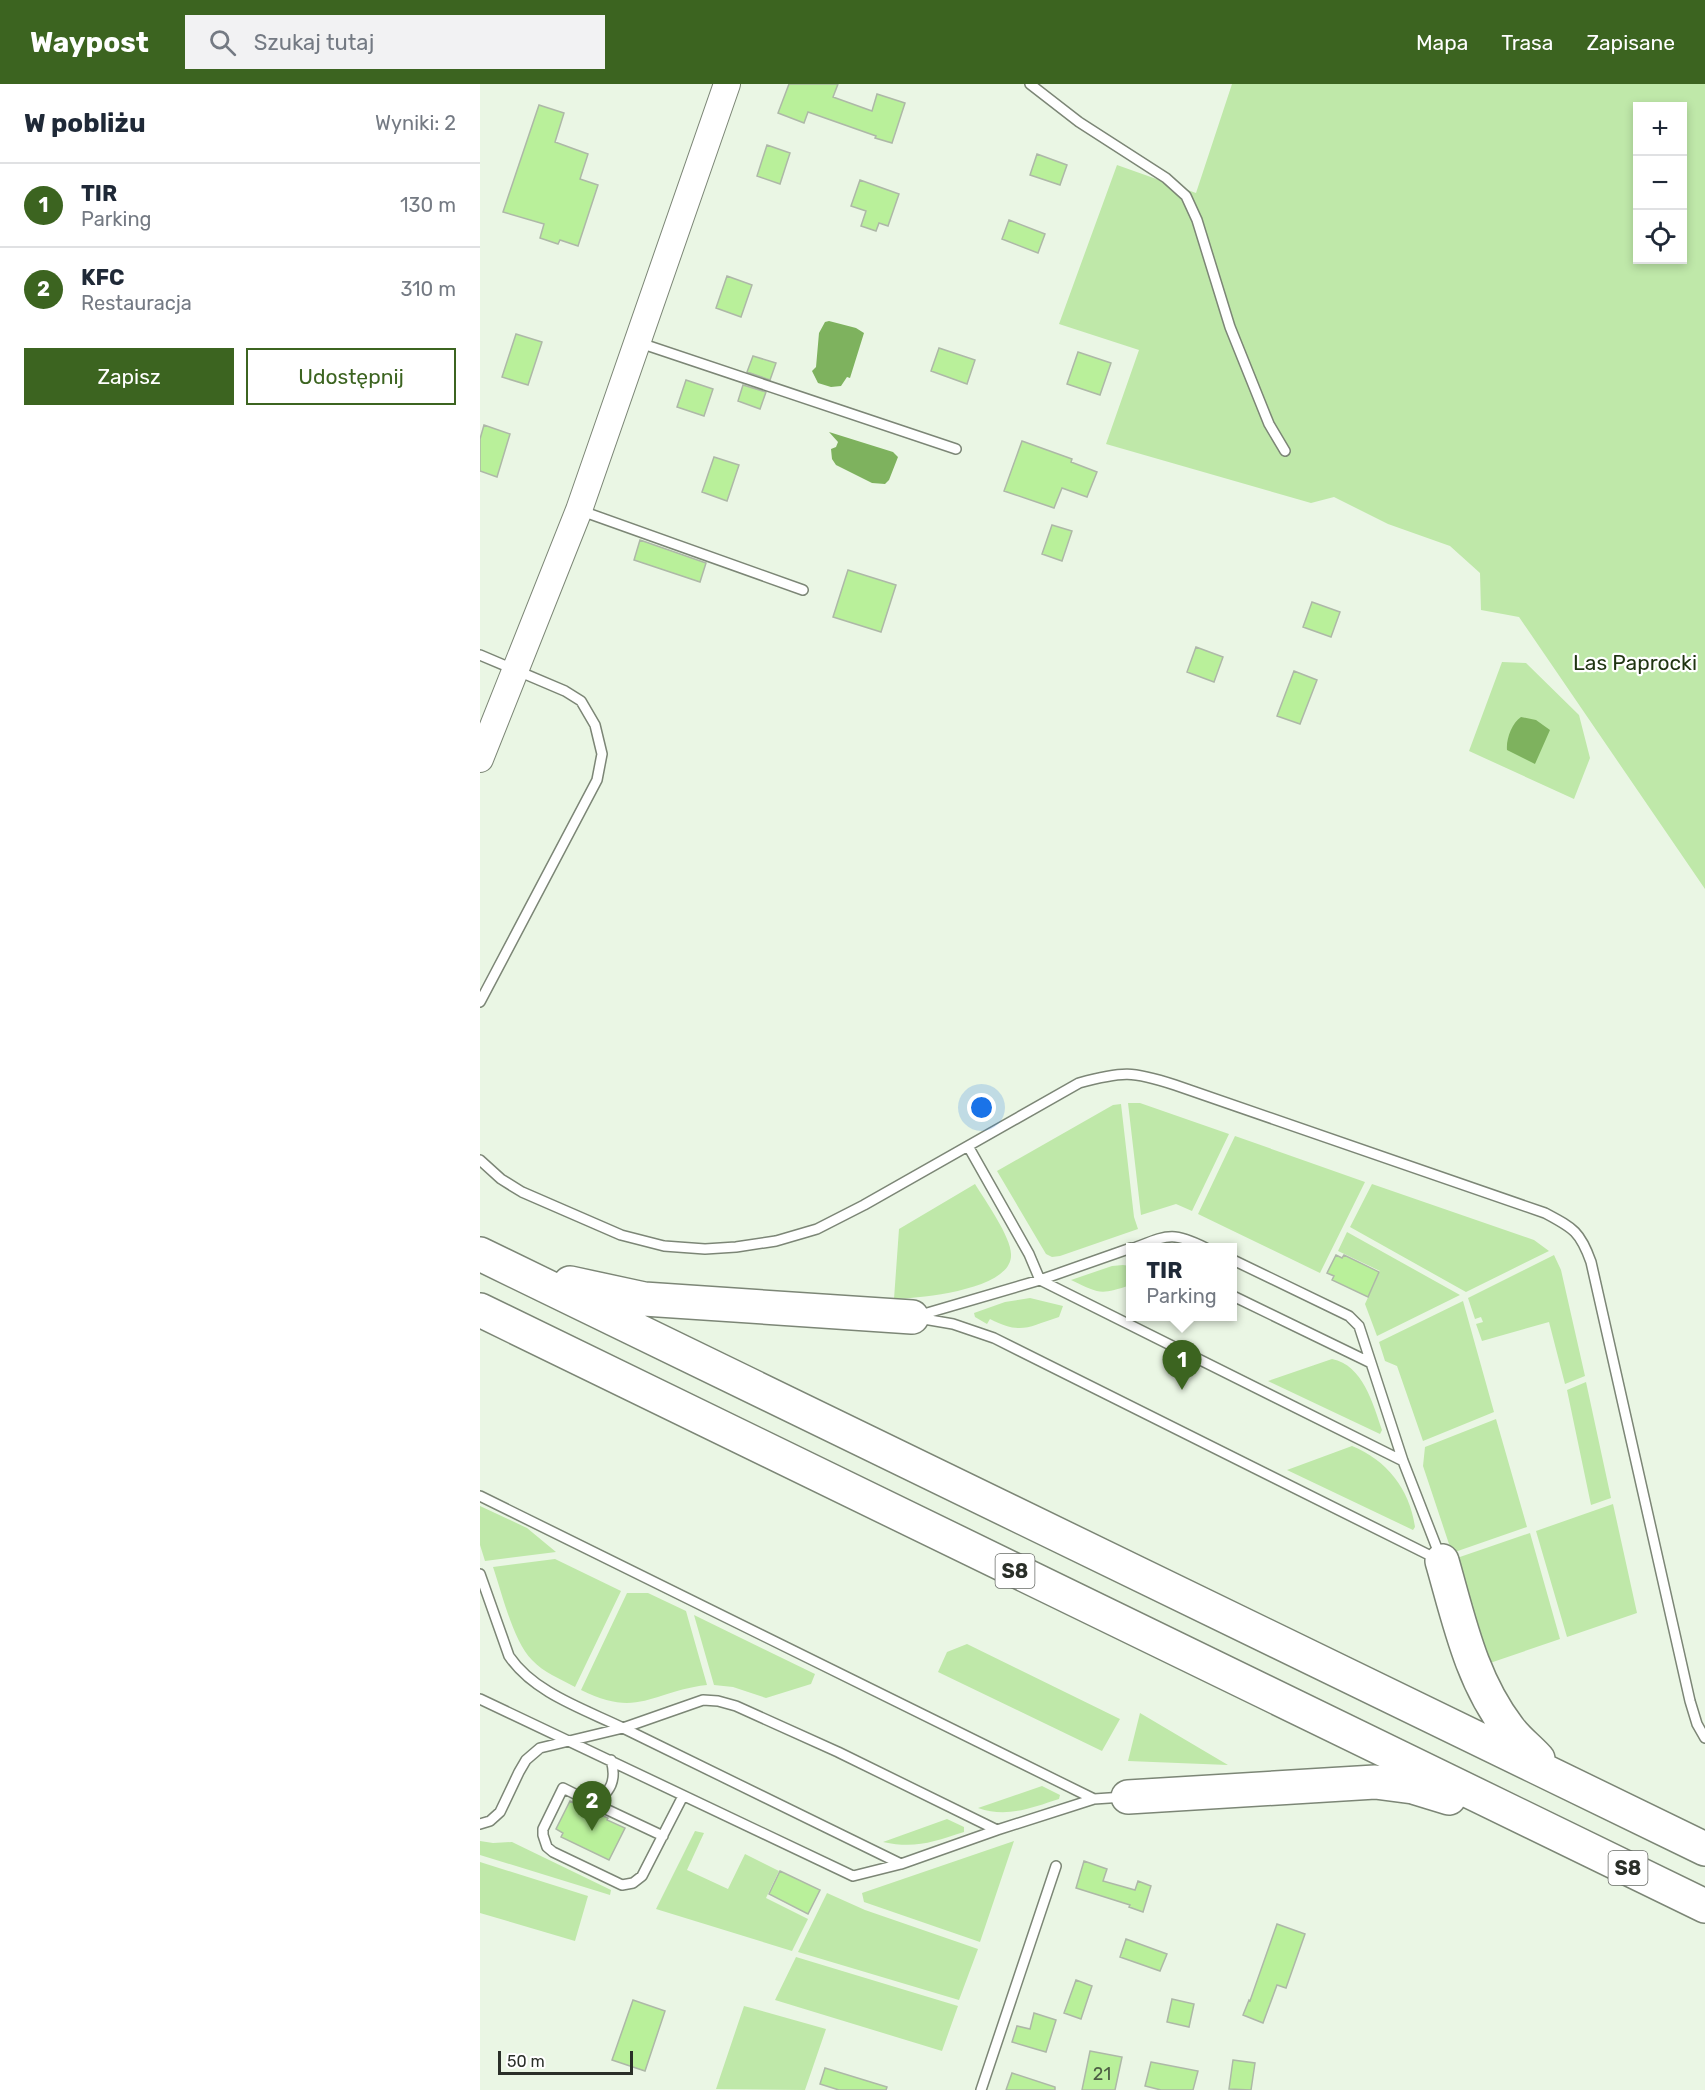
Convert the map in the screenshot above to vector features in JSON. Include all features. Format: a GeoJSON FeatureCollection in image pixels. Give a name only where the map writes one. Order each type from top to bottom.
{"type":"FeatureCollection","features":[{"type":"Feature","properties":{"kind":"highway","name":"S8"},"geometry":{"type":"LineString","coordinates":[[480,1254],[1705,1849]]}},
{"type":"Feature","properties":{"kind":"highway"},"geometry":{"type":"LineString","coordinates":[[509,1268],[644,1299],[912,1317]]}},
{"type":"Feature","properties":{"kind":"highway","name":"S8"},"geometry":{"type":"LineString","coordinates":[[480,1310],[1705,1906]]}},
{"type":"Feature","properties":{"kind":"highway"},"geometry":{"type":"LineString","coordinates":[[1442,1561],[1470,1660],[1482,1685],[1509,1730],[1557,1777]]}},
{"type":"Feature","properties":{"kind":"highway"},"geometry":{"type":"LineString","coordinates":[[1128,1797],[1375,1782],[1413,1787],[1551,1831]]}},
{"type":"Feature","properties":{"kind":"street"},"geometry":{"type":"LineString","coordinates":[[480,759],[579,510],[727,84]]}},
{"type":"Feature","properties":{"kind":"lane"},"geometry":{"type":"LineString","coordinates":[[1030,84],[1079,122],[1166,178],[1186,196],[1197,220],[1230,327],[1269,424],[1285,451]]}},
{"type":"Feature","properties":{"kind":"lane"},"geometry":{"type":"LineString","coordinates":[[638,342],[956,449]]}},
{"type":"Feature","properties":{"kind":"lane"},"geometry":{"type":"LineString","coordinates":[[579,510],[803,590]]}},
{"type":"Feature","properties":{"kind":"lane"},"geometry":{"type":"LineString","coordinates":[[480,655],[565,691],[581,701],[595,725],[602,754],[597,780],[480,1002]]}},
{"type":"Feature","properties":{"kind":"lane"},"geometry":{"type":"LineString","coordinates":[[480,1160],[501,1179],[522,1192],[621,1235],[664,1246],[705,1249],[776,1241],[817,1229],[864,1205],[1079,1083],[1128,1072],[1175,1085],[1545,1213],[1571,1227],[1585,1243],[1591,1262],[1690,1701],[1697,1724],[1705,1738]]}},
{"type":"Feature","properties":{"kind":"lane"},"geometry":{"type":"LineString","coordinates":[[968,1146],[1029,1254],[1040,1280],[1403,1461]]}},
{"type":"Feature","properties":{"kind":"lane"},"geometry":{"type":"LineString","coordinates":[[1146,1243],[1166,1236],[1185,1237],[1196,1243]]}},
{"type":"Feature","properties":{"kind":"lane"},"geometry":{"type":"LineString","coordinates":[[912,1317],[1040,1280],[1126,1250]]}},
{"type":"Feature","properties":{"kind":"lane"},"geometry":{"type":"LineString","coordinates":[[1237,1262],[1349,1316],[1359,1326],[1403,1461],[1442,1561]]}},
{"type":"Feature","properties":{"kind":"lane"},"geometry":{"type":"LineString","coordinates":[[1237,1298],[1369,1362]]}},
{"type":"Feature","properties":{"kind":"lane"},"geometry":{"type":"LineString","coordinates":[[912,1317],[953,1324],[994,1338],[1442,1561]]}},
{"type":"Feature","properties":{"kind":"lane"},"geometry":{"type":"LineString","coordinates":[[480,1496],[1094,1799]]}},
{"type":"Feature","properties":{"kind":"lane"},"geometry":{"type":"LineString","coordinates":[[480,1574],[509,1656],[517,1667],[530,1678],[557,1695],[901,1864]]}},
{"type":"Feature","properties":{"kind":"lane"},"geometry":{"type":"LineString","coordinates":[[480,1699],[853,1876],[901,1864],[1094,1799],[1128,1797]]}},
{"type":"Feature","properties":{"kind":"lane"},"geometry":{"type":"LineString","coordinates":[[480,1824],[490,1821],[500,1812],[519,1772],[533,1753],[540,1749],[623,1728],[703,1700],[736,1706],[838,1752],[997,1830]]}},
{"type":"Feature","properties":{"kind":"lane"},"geometry":{"type":"LineString","coordinates":[[593,1803],[606,1795],[612,1784],[614,1773],[611,1760]]}},
{"type":"Feature","properties":{"kind":"lane"},"geometry":{"type":"LineString","coordinates":[[663,1836],[563,1788],[543,1828],[547,1847],[553,1852],[609,1880],[628,1885],[642,1876],[663,1836],[683,1796]]}},
{"type":"Feature","properties":{"kind":"lane"},"geometry":{"type":"LineString","coordinates":[[981,2090],[1056,1866]]}},
{"type":"Feature","properties":{"kind":"green space","name":"Las Paprocki"},"geometry":{"type":"Polygon","coordinates":[[[1232,84],[1705,84],[1705,889],[1519,617],[1481,610],[1480,573],[1450,546],[1388,524],[1334,497],[1311,503],[1106,444],[1139,350],[1059,324],[1117,165],[1196,193],[1232,84]]]}},
{"type":"Feature","properties":{"kind":"green space"},"geometry":{"type":"Polygon","coordinates":[[[1502,662],[1526,663],[1579,715],[1590,758],[1574,799],[1469,751],[1502,662]]]}},
{"type":"Feature","properties":{"kind":"green space"},"geometry":{"type":"Polygon","coordinates":[[[1128,1103],[1140,1103],[1229,1134],[1192,1211],[1176,1204],[1141,1215],[1128,1103]]]}},
{"type":"Feature","properties":{"kind":"green space"},"geometry":{"type":"Polygon","coordinates":[[[1121,1104],[1134,1217],[1138,1229],[1052,1257],[1046,1254],[997,1171],[1113,1105],[1121,1104]]]}},
{"type":"Feature","properties":{"kind":"green space"},"geometry":{"type":"Polygon","coordinates":[[[1235,1136],[1365,1182],[1320,1273],[1198,1214],[1235,1136]]]}},
{"type":"Feature","properties":{"kind":"green space"},"geometry":{"type":"Polygon","coordinates":[[[975,1184],[1007,1238],[1011,1254],[1008,1266],[997,1276],[982,1284],[963,1290],[924,1297],[894,1299],[899,1229],[975,1184]]]}},
{"type":"Feature","properties":{"kind":"green space"},"geometry":{"type":"Polygon","coordinates":[[[1372,1184],[1534,1240],[1549,1251],[1466,1292],[1350,1227],[1372,1184]]]}},
{"type":"Feature","properties":{"kind":"green space"},"geometry":{"type":"Polygon","coordinates":[[[1347,1232],[1460,1295],[1377,1336],[1365,1304],[1380,1271],[1338,1251],[1347,1232]]]}},
{"type":"Feature","properties":{"kind":"green space"},"geometry":{"type":"Polygon","coordinates":[[[1554,1255],[1561,1270],[1585,1376],[1565,1384],[1549,1322],[1482,1341],[1476,1324],[1483,1322],[1481,1317],[1475,1319],[1468,1298],[1554,1255]]]}},
{"type":"Feature","properties":{"kind":"green space"},"geometry":{"type":"Polygon","coordinates":[[[1126,1265],[1126,1286],[1106,1292],[1071,1280],[1112,1266],[1126,1265]]]}},
{"type":"Feature","properties":{"kind":"green space"},"geometry":{"type":"Polygon","coordinates":[[[1030,1298],[1063,1306],[1059,1317],[1032,1326],[1017,1328],[990,1319],[987,1324],[975,1317],[974,1313],[1005,1302],[1030,1298]]]}},
{"type":"Feature","properties":{"kind":"green space"},"geometry":{"type":"Polygon","coordinates":[[[1463,1301],[1494,1412],[1423,1441],[1397,1366],[1385,1361],[1379,1342],[1463,1301]]]}},
{"type":"Feature","properties":{"kind":"green space"},"geometry":{"type":"Polygon","coordinates":[[[1332,1359],[1352,1369],[1359,1377],[1375,1409],[1382,1430],[1380,1434],[1268,1381],[1332,1359]]]}},
{"type":"Feature","properties":{"kind":"green space"},"geometry":{"type":"Polygon","coordinates":[[[1586,1382],[1611,1498],[1591,1505],[1567,1390],[1586,1382]]]}},
{"type":"Feature","properties":{"kind":"green space"},"geometry":{"type":"Polygon","coordinates":[[[1496,1419],[1527,1527],[1452,1553],[1423,1466],[1425,1447],[1496,1419]]]}},
{"type":"Feature","properties":{"kind":"green space"},"geometry":{"type":"Polygon","coordinates":[[[1352,1446],[1376,1459],[1395,1478],[1408,1501],[1415,1527],[1413,1530],[1287,1470],[1352,1446]]]}},
{"type":"Feature","properties":{"kind":"green space"},"geometry":{"type":"Polygon","coordinates":[[[1613,1504],[1637,1613],[1567,1637],[1536,1531],[1613,1504]]]}},
{"type":"Feature","properties":{"kind":"green space"},"geometry":{"type":"Polygon","coordinates":[[[480,1506],[527,1528],[556,1552],[485,1561],[480,1545],[480,1506]]]}},
{"type":"Feature","properties":{"kind":"green space"},"geometry":{"type":"Polygon","coordinates":[[[1530,1533],[1560,1639],[1490,1663],[1454,1559],[1530,1533]]]}},
{"type":"Feature","properties":{"kind":"green space"},"geometry":{"type":"Polygon","coordinates":[[[555,1559],[621,1591],[575,1687],[541,1668],[525,1652],[504,1603],[493,1567],[555,1559]]]}},
{"type":"Feature","properties":{"kind":"green space"},"geometry":{"type":"Polygon","coordinates":[[[627,1593],[648,1593],[686,1611],[707,1685],[632,1703],[601,1698],[581,1690],[627,1593]]]}},
{"type":"Feature","properties":{"kind":"green space"},"geometry":{"type":"Polygon","coordinates":[[[694,1615],[815,1674],[811,1684],[766,1698],[733,1687],[714,1685],[694,1615]]]}},
{"type":"Feature","properties":{"kind":"green space"},"geometry":{"type":"Polygon","coordinates":[[[967,1644],[1120,1719],[1102,1751],[938,1672],[947,1652],[967,1644]]]}},
{"type":"Feature","properties":{"kind":"green space"},"geometry":{"type":"Polygon","coordinates":[[[1140,1713],[1228,1765],[1128,1761],[1140,1713]]]}},
{"type":"Feature","properties":{"kind":"green space"},"geometry":{"type":"Polygon","coordinates":[[[1042,1786],[1060,1795],[1059,1799],[1009,1812],[978,1808],[1042,1786]]]}},
{"type":"Feature","properties":{"kind":"green space"},"geometry":{"type":"Polygon","coordinates":[[[947,1819],[964,1827],[964,1832],[915,1845],[883,1842],[947,1819]]]}},
{"type":"Feature","properties":{"kind":"green space"},"geometry":{"type":"Polygon","coordinates":[[[695,1831],[704,1833],[687,1870],[728,1889],[745,1854],[779,1871],[766,1898],[808,1919],[792,1951],[656,1909],[695,1831]]]}},
{"type":"Feature","properties":{"kind":"green space"},"geometry":{"type":"Polygon","coordinates":[[[480,1841],[512,1842],[611,1890],[610,1895],[480,1855],[480,1841]]]}},
{"type":"Feature","properties":{"kind":"green space"},"geometry":{"type":"Polygon","coordinates":[[[1014,1841],[980,1942],[864,1902],[862,1893],[1014,1841]]]}},
{"type":"Feature","properties":{"kind":"green space"},"geometry":{"type":"Polygon","coordinates":[[[480,1862],[588,1896],[575,1941],[480,1913],[480,1862]]]}},
{"type":"Feature","properties":{"kind":"green space"},"geometry":{"type":"Polygon","coordinates":[[[827,1893],[865,1910],[978,1949],[959,2000],[798,1952],[827,1893]]]}},
{"type":"Feature","properties":{"kind":"green space"},"geometry":{"type":"Polygon","coordinates":[[[796,1957],[958,2006],[942,2051],[775,2000],[796,1957]]]}},
{"type":"Feature","properties":{"kind":"green space"},"geometry":{"type":"Polygon","coordinates":[[[744,2006],[826,2029],[805,2090],[716,2089],[744,2006]]]}},
{"type":"Feature","properties":{"kind":"shaded area"},"geometry":{"type":"Polygon","coordinates":[[[825,322],[856,328],[864,333],[850,378],[847,377],[841,386],[831,387],[818,383],[812,371],[816,367],[819,333],[825,322]]]}},
{"type":"Feature","properties":{"kind":"shaded area"},"geometry":{"type":"Polygon","coordinates":[[[829,432],[893,452],[898,457],[889,480],[885,484],[872,483],[836,465],[832,459],[831,449],[836,447],[838,442],[829,432]]]}},
{"type":"Feature","properties":{"kind":"shaded area"},"geometry":{"type":"Polygon","coordinates":[[[1521,717],[1536,720],[1550,730],[1535,764],[1507,750],[1510,732],[1521,717]]]}},
{"type":"Feature","properties":{"kind":"building"},"geometry":{"type":"Polygon","coordinates":[[[789,84],[838,84],[833,97],[872,111],[877,94],[905,103],[892,143],[808,112],[804,123],[778,113],[789,84]]]}},
{"type":"Feature","properties":{"kind":"building"},"geometry":{"type":"Polygon","coordinates":[[[539,105],[564,113],[555,142],[588,154],[580,179],[598,185],[578,246],[560,240],[558,244],[540,238],[544,224],[503,212],[539,105]]]}},
{"type":"Feature","properties":{"kind":"building"},"geometry":{"type":"Polygon","coordinates":[[[767,145],[790,153],[780,184],[757,176],[767,145]]]}},
{"type":"Feature","properties":{"kind":"building"},"geometry":{"type":"Polygon","coordinates":[[[1037,154],[1067,165],[1060,185],[1030,175],[1037,154]]]}},
{"type":"Feature","properties":{"kind":"building"},"geometry":{"type":"Polygon","coordinates":[[[860,180],[899,194],[888,226],[879,223],[876,231],[861,226],[866,211],[851,206],[860,180]]]}},
{"type":"Feature","properties":{"kind":"building"},"geometry":{"type":"Polygon","coordinates":[[[1009,220],[1045,234],[1038,253],[1002,239],[1009,220]]]}},
{"type":"Feature","properties":{"kind":"building"},"geometry":{"type":"Polygon","coordinates":[[[727,276],[752,285],[741,317],[716,308],[727,276]]]}},
{"type":"Feature","properties":{"kind":"building"},"geometry":{"type":"Polygon","coordinates":[[[516,334],[542,342],[528,385],[502,377],[516,334]]]}},
{"type":"Feature","properties":{"kind":"building"},"geometry":{"type":"Polygon","coordinates":[[[939,348],[975,360],[967,384],[931,371],[939,348]]]}},
{"type":"Feature","properties":{"kind":"building"},"geometry":{"type":"Polygon","coordinates":[[[1078,352],[1111,363],[1100,395],[1067,384],[1078,352]]]}},
{"type":"Feature","properties":{"kind":"building"},"geometry":{"type":"Polygon","coordinates":[[[753,356],[776,363],[770,380],[747,372],[753,356]]]}},
{"type":"Feature","properties":{"kind":"building"},"geometry":{"type":"Polygon","coordinates":[[[686,380],[713,389],[704,416],[677,407],[686,380]]]}},
{"type":"Feature","properties":{"kind":"building"},"geometry":{"type":"Polygon","coordinates":[[[743,385],[766,392],[760,409],[738,401],[743,385]]]}},
{"type":"Feature","properties":{"kind":"building"},"geometry":{"type":"Polygon","coordinates":[[[484,425],[510,434],[497,477],[480,471],[480,439],[484,425]]]}},
{"type":"Feature","properties":{"kind":"building"},"geometry":{"type":"Polygon","coordinates":[[[1022,441],[1072,459],[1071,462],[1097,472],[1087,497],[1062,488],[1054,508],[1004,491],[1022,441]]]}},
{"type":"Feature","properties":{"kind":"building"},"geometry":{"type":"Polygon","coordinates":[[[714,457],[739,465],[727,501],[702,492],[714,457]]]}},
{"type":"Feature","properties":{"kind":"building"},"geometry":{"type":"Polygon","coordinates":[[[1052,525],[1072,531],[1062,561],[1042,554],[1052,525]]]}},
{"type":"Feature","properties":{"kind":"building"},"geometry":{"type":"Polygon","coordinates":[[[640,540],[706,563],[700,582],[634,560],[640,540]]]}},
{"type":"Feature","properties":{"kind":"building"},"geometry":{"type":"Polygon","coordinates":[[[848,570],[896,585],[881,632],[833,617],[848,570]]]}},
{"type":"Feature","properties":{"kind":"building"},"geometry":{"type":"Polygon","coordinates":[[[1312,602],[1340,612],[1331,637],[1303,627],[1312,602]]]}},
{"type":"Feature","properties":{"kind":"building"},"geometry":{"type":"Polygon","coordinates":[[[1196,647],[1223,657],[1214,682],[1187,672],[1196,647]]]}},
{"type":"Feature","properties":{"kind":"building"},"geometry":{"type":"Polygon","coordinates":[[[1294,671],[1317,680],[1300,724],[1277,716],[1294,671]]]}},
{"type":"Feature","properties":{"kind":"building"},"geometry":{"type":"Polygon","coordinates":[[[1336,1255],[1342,1258],[1344,1255],[1379,1272],[1368,1297],[1332,1280],[1334,1276],[1327,1273],[1336,1255]]]}},
{"type":"Feature","properties":{"kind":"building"},"geometry":{"type":"Polygon","coordinates":[[[570,1801],[625,1828],[609,1860],[561,1837],[563,1833],[556,1829],[570,1801]]]}},
{"type":"Feature","properties":{"kind":"building"},"geometry":{"type":"Polygon","coordinates":[[[1084,1861],[1107,1869],[1103,1881],[1135,1890],[1138,1881],[1151,1886],[1143,1912],[1129,1907],[1130,1905],[1076,1888],[1084,1861]]]}},
{"type":"Feature","properties":{"kind":"building"},"geometry":{"type":"Polygon","coordinates":[[[780,1871],[820,1890],[808,1914],[769,1894],[780,1871]]]}},
{"type":"Feature","properties":{"kind":"building"},"geometry":{"type":"Polygon","coordinates":[[[1277,1924],[1305,1934],[1286,1988],[1277,1985],[1263,2023],[1243,2015],[1277,1924]]]}},
{"type":"Feature","properties":{"kind":"building"},"geometry":{"type":"Polygon","coordinates":[[[1126,1939],[1167,1954],[1160,1971],[1120,1957],[1126,1939]]]}},
{"type":"Feature","properties":{"kind":"building"},"geometry":{"type":"Polygon","coordinates":[[[1076,1980],[1092,1986],[1081,2019],[1064,2013],[1076,1980]]]}},
{"type":"Feature","properties":{"kind":"building"},"geometry":{"type":"Polygon","coordinates":[[[1172,1999],[1194,2004],[1189,2027],[1167,2022],[1172,1999]]]}},
{"type":"Feature","properties":{"kind":"building"},"geometry":{"type":"Polygon","coordinates":[[[633,2000],[665,2011],[645,2071],[612,2060],[633,2000]]]}},
{"type":"Feature","properties":{"kind":"building"},"geometry":{"type":"Polygon","coordinates":[[[1034,2013],[1056,2020],[1046,2052],[1012,2042],[1017,2026],[1030,2029],[1034,2013]]]}},
{"type":"Feature","properties":{"kind":"building"},"geometry":{"type":"Polygon","coordinates":[[[1090,2051],[1122,2057],[1115,2090],[1082,2090],[1090,2051]]]}},
{"type":"Feature","properties":{"kind":"building"},"geometry":{"type":"Polygon","coordinates":[[[1233,2060],[1255,2063],[1251,2090],[1229,2089],[1233,2060]]]}},
{"type":"Feature","properties":{"kind":"building"},"geometry":{"type":"Polygon","coordinates":[[[1151,2062],[1198,2071],[1193,2090],[1161,2090],[1145,2086],[1151,2062]]]}},
{"type":"Feature","properties":{"kind":"building"},"geometry":{"type":"Polygon","coordinates":[[[825,2068],[887,2087],[886,2090],[839,2090],[820,2084],[825,2068]]]}},
{"type":"Feature","properties":{"kind":"building"},"geometry":{"type":"Polygon","coordinates":[[[1012,2073],[1055,2087],[1055,2090],[1006,2090],[1012,2073]]]}},
{"type":"Feature","properties":{"kind":"place","name":"TIR"},"geometry":{"type":"Point","coordinates":[1182,1390]}},
{"type":"Feature","properties":{"kind":"place","name":"KFC"},"geometry":{"type":"Point","coordinates":[592,1831]}}]}
